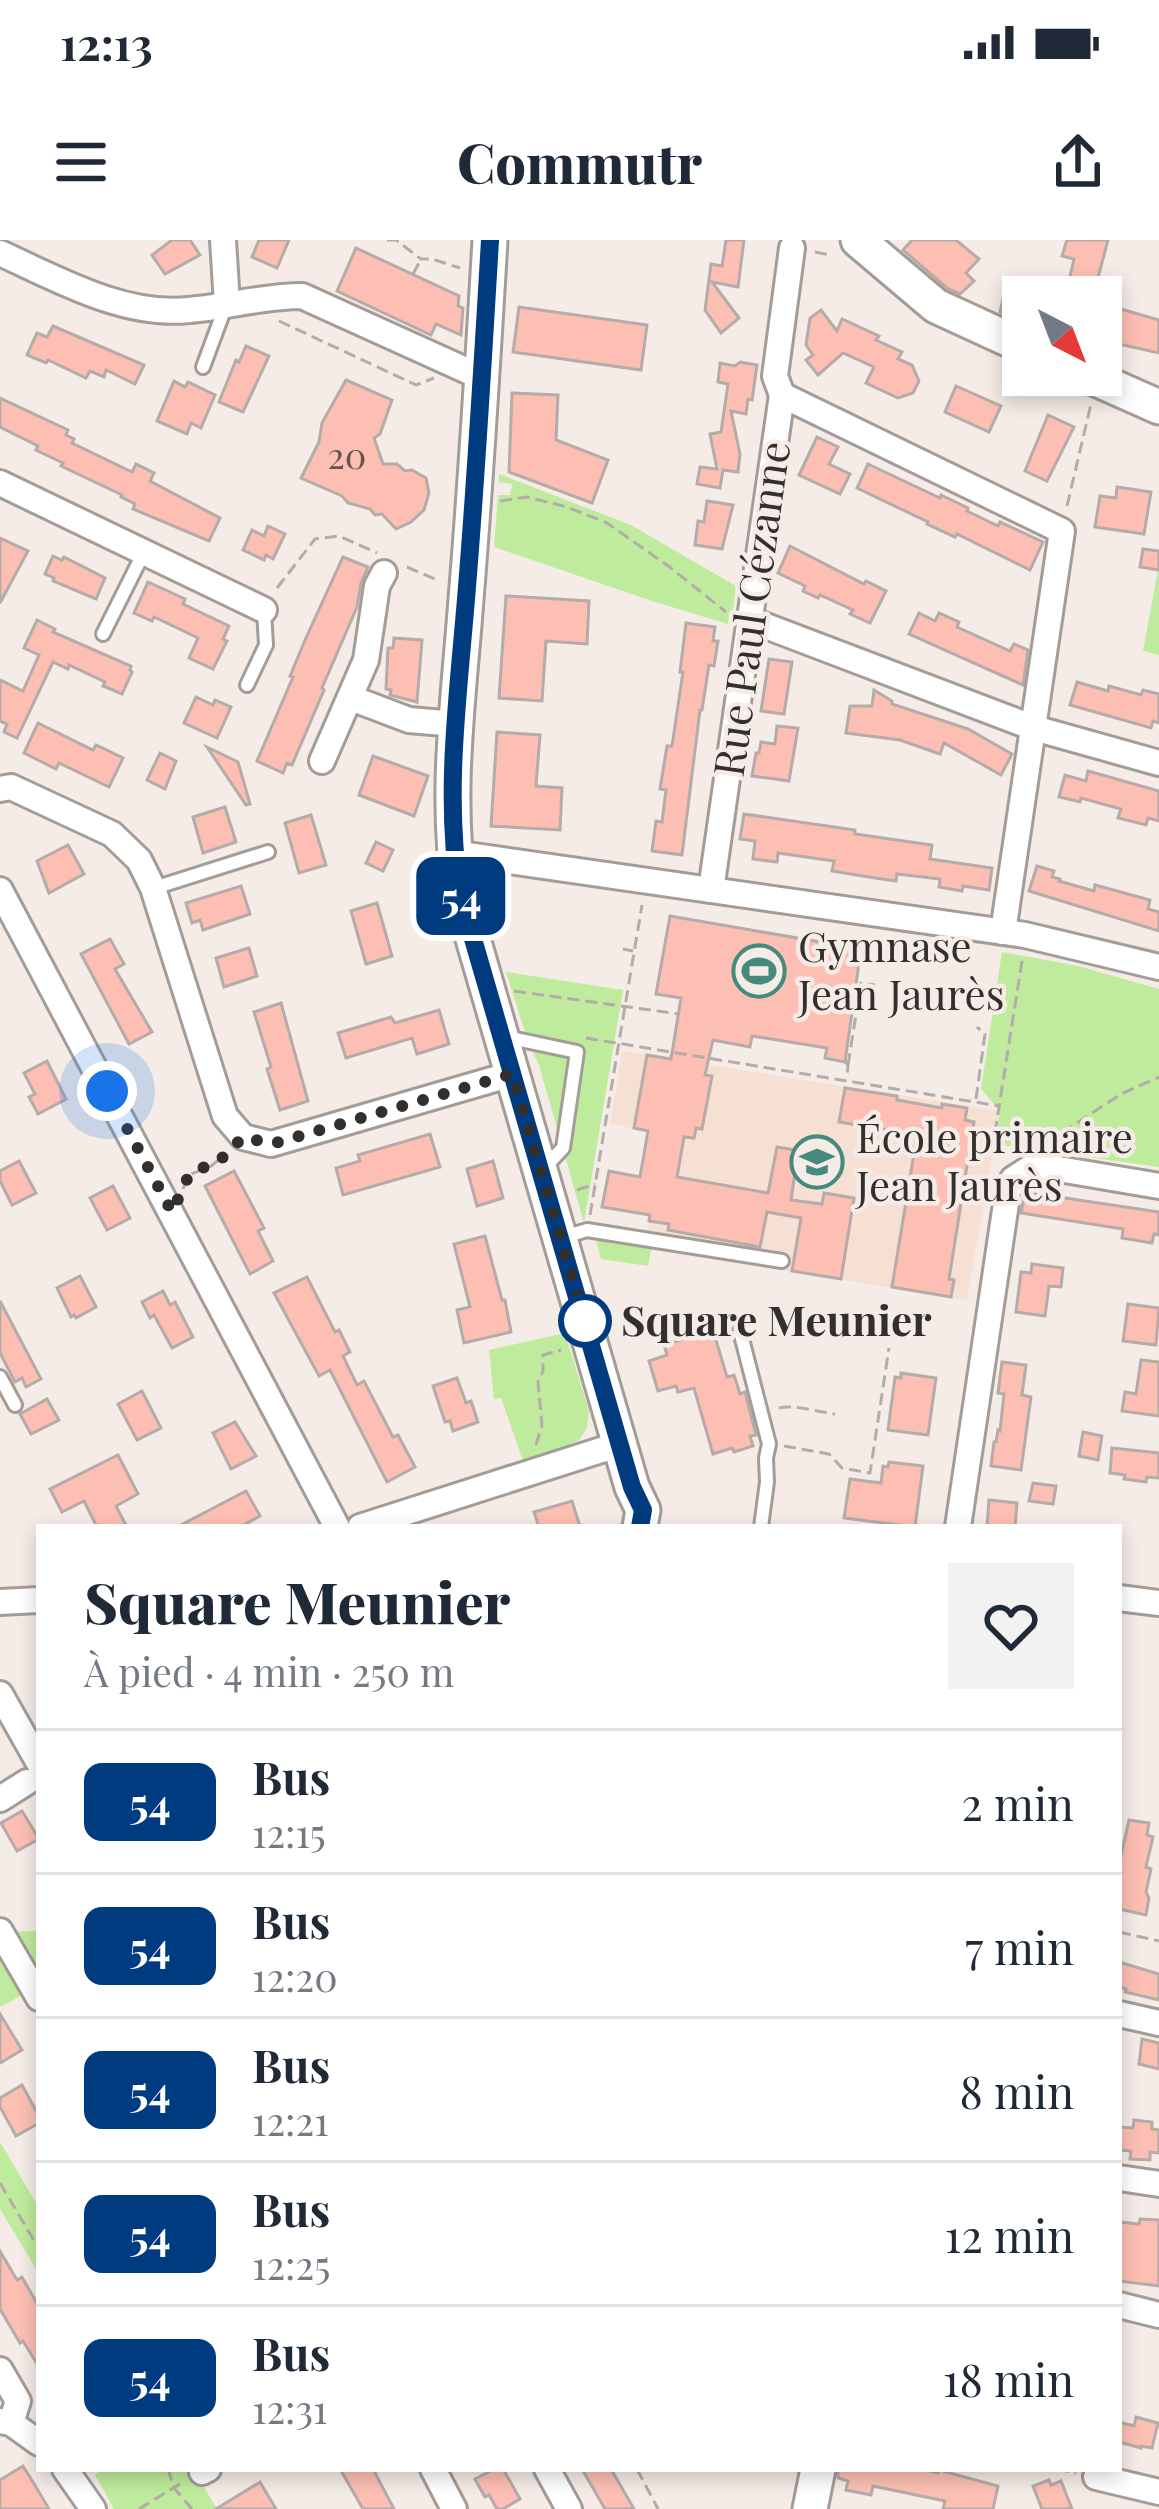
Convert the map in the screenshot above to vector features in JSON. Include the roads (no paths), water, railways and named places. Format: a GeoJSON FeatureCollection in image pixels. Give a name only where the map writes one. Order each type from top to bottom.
{"type":"FeatureCollection","features":[{"type":"Feature","properties":{"kind":"street"},"geometry":{"type":"LineString","coordinates":[[223,240],[226,304]]}},
{"type":"Feature","properties":{"kind":"street"},"geometry":{"type":"LineString","coordinates":[[490,240],[453,776],[453,853],[460,894],[540,1172],[573,1234],[592,1345],[632,1487],[650,1521]]}},
{"type":"Feature","properties":{"kind":"street"},"geometry":{"type":"LineString","coordinates":[[858,240],[936,306],[1002,336]]}},
{"type":"Feature","properties":{"kind":"street"},"geometry":{"type":"LineString","coordinates":[[782,395],[775,376],[792,248]]}},
{"type":"Feature","properties":{"kind":"street"},"geometry":{"type":"LineString","coordinates":[[0,253],[98,295],[142,308],[185,311],[273,296],[302,296],[481,377]]}},
{"type":"Feature","properties":{"kind":"street"},"geometry":{"type":"LineString","coordinates":[[1122,391],[1159,407]]}},
{"type":"Feature","properties":{"kind":"street","name":"Rue Paul Cézanne"},"geometry":{"type":"LineString","coordinates":[[711,890],[782,395],[1062,531],[1034,728]]}},
{"type":"Feature","properties":{"kind":"street"},"geometry":{"type":"LineString","coordinates":[[0,483],[264,610]]}},
{"type":"Feature","properties":{"kind":"street"},"geometry":{"type":"LineString","coordinates":[[322,760],[366,660],[377,586],[389,564]]}},
{"type":"Feature","properties":{"kind":"street"},"geometry":{"type":"LineString","coordinates":[[750,620],[1034,728],[1159,764]]}},
{"type":"Feature","properties":{"kind":"street"},"geometry":{"type":"LineString","coordinates":[[351,698],[409,720],[457,724]]}},
{"type":"Feature","properties":{"kind":"street"},"geometry":{"type":"LineString","coordinates":[[1014,934],[1034,728]]}},
{"type":"Feature","properties":{"kind":"street"},"geometry":{"type":"LineString","coordinates":[[0,789],[11,787],[112,834],[139,860],[153,888],[225,1116],[243,1137],[272,1144],[512,1074]]}},
{"type":"Feature","properties":{"kind":"street"},"geometry":{"type":"LineString","coordinates":[[453,853],[1014,934],[1159,967]]}},
{"type":"Feature","properties":{"kind":"street"},"geometry":{"type":"LineString","coordinates":[[0,890],[335,1524]]}},
{"type":"Feature","properties":{"kind":"street"},"geometry":{"type":"LineString","coordinates":[[958,1524],[1013,1179],[1034,1165],[1159,1186]]}},
{"type":"Feature","properties":{"kind":"street"},"geometry":{"type":"LineString","coordinates":[[376,1524],[620,1444]]}},
{"type":"Feature","properties":{"kind":"street"},"geometry":{"type":"LineString","coordinates":[[1122,1598],[1159,1603]]}},
{"type":"Feature","properties":{"kind":"street"},"geometry":{"type":"LineString","coordinates":[[0,1603],[36,1600]]}},
{"type":"Feature","properties":{"kind":"street"},"geometry":{"type":"LineString","coordinates":[[0,1694],[33,1773],[0,1799]]}},
{"type":"Feature","properties":{"kind":"street"},"geometry":{"type":"LineString","coordinates":[[0,1931],[33,1987]]}},
{"type":"Feature","properties":{"kind":"street"},"geometry":{"type":"LineString","coordinates":[[1122,2015],[1159,2024]]}},
{"type":"Feature","properties":{"kind":"street"},"geometry":{"type":"LineString","coordinates":[[1122,2178],[1159,2184]]}},
{"type":"Feature","properties":{"kind":"street"},"geometry":{"type":"LineString","coordinates":[[1122,2306],[1159,2315]]}},
{"type":"Feature","properties":{"kind":"street"},"geometry":{"type":"LineString","coordinates":[[0,2370],[18,2401],[5,2422],[36,2441]]}},
{"type":"Feature","properties":{"kind":"street"},"geometry":{"type":"LineString","coordinates":[[67,2472],[93,2509]]}},
{"type":"Feature","properties":{"kind":"street"},"geometry":{"type":"LineString","coordinates":[[435,2472],[454,2509]]}},
{"type":"Feature","properties":{"kind":"street"},"geometry":{"type":"LineString","coordinates":[[549,2472],[569,2509]]}},
{"type":"Feature","properties":{"kind":"street"},"geometry":{"type":"LineString","coordinates":[[810,2509],[817,2472]]}},
{"type":"Feature","properties":{"kind":"street"},"geometry":{"type":"LineString","coordinates":[[1096,2477],[1159,2492]]}},
{"type":"Feature","properties":{"kind":"lane"},"geometry":{"type":"LineString","coordinates":[[203,368],[226,304]]}},
{"type":"Feature","properties":{"kind":"lane"},"geometry":{"type":"LineString","coordinates":[[103,634],[144,551]]}},
{"type":"Feature","properties":{"kind":"lane"},"geometry":{"type":"LineString","coordinates":[[248,685],[266,645],[264,610]]}},
{"type":"Feature","properties":{"kind":"lane"},"geometry":{"type":"LineString","coordinates":[[153,888],[268,852]]}},
{"type":"Feature","properties":{"kind":"lane"},"geometry":{"type":"LineString","coordinates":[[501,1036],[577,1052],[563,1148],[540,1172]]}},
{"type":"Feature","properties":{"kind":"lane"},"geometry":{"type":"LineString","coordinates":[[573,1234],[782,1261]]}},
{"type":"Feature","properties":{"kind":"lane"},"geometry":{"type":"LineString","coordinates":[[740,1331],[769,1444],[761,1524]]}},
{"type":"Feature","properties":{"kind":"lane"},"geometry":{"type":"LineString","coordinates":[[0,1377],[16,1405]]}},
{"type":"Feature","properties":{"kind":"place","name":"Gymnase Jean Jaurès"},"geometry":{"type":"Point","coordinates":[759,971]}},
{"type":"Feature","properties":{"kind":"place","name":"École primaire Jean Jaurès"},"geometry":{"type":"Point","coordinates":[817,1162]}},
{"type":"Feature","properties":{"kind":"place","name":"Square Meunier"},"geometry":{"type":"Point","coordinates":[585,1321]}}]}
